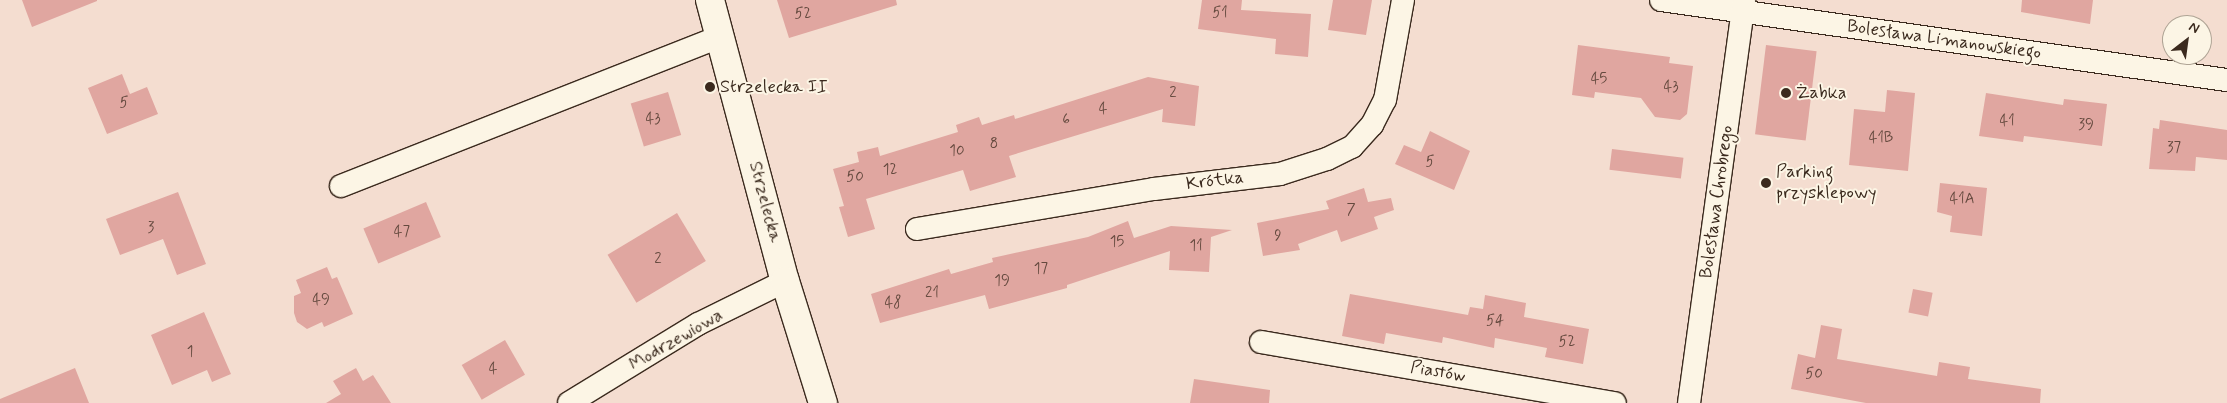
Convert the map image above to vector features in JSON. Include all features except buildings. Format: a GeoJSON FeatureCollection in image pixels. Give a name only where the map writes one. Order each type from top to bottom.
{"type":"FeatureCollection","features":[{"type":"Feature","properties":{"kind":"street","name":"Strzelecka"},"geometry":{"type":"LineString","coordinates":[[710,0],[785,281],[823,403]]}},
{"type":"Feature","properties":{"kind":"street","name":"Krótka"},"geometry":{"type":"LineString","coordinates":[[917,229],[1154,188],[1280,174],[1328,159],[1352,147],[1372,125],[1385,100],[1403,0]]}},
{"type":"Feature","properties":{"kind":"street","name":"Bolesława Limanowskiego"},"geometry":{"type":"LineString","coordinates":[[1661,0],[1743,6],[2227,80]]}},
{"type":"Feature","properties":{"kind":"street","name":"Bolesława Chrobrego"},"geometry":{"type":"LineString","coordinates":[[1689,403],[1743,6]]}},
{"type":"Feature","properties":{"kind":"street"},"geometry":{"type":"LineString","coordinates":[[342,186],[720,37]]}},
{"type":"Feature","properties":{"kind":"street","name":"Modrzewiowa"},"geometry":{"type":"LineString","coordinates":[[570,403],[698,324],[785,281]]}},
{"type":"Feature","properties":{"kind":"street","name":"Piastów"},"geometry":{"type":"LineString","coordinates":[[1261,342],[1615,403]]}},
{"type":"Feature","properties":{"kind":"place","name":"Strzelecka II"},"geometry":{"type":"Point","coordinates":[710,87]}},
{"type":"Feature","properties":{"kind":"place","name":"Żabka"},"geometry":{"type":"Point","coordinates":[1786,93]}},
{"type":"Feature","properties":{"kind":"place","name":"Parking przysklepowy"},"geometry":{"type":"Point","coordinates":[1766,183]}}]}
